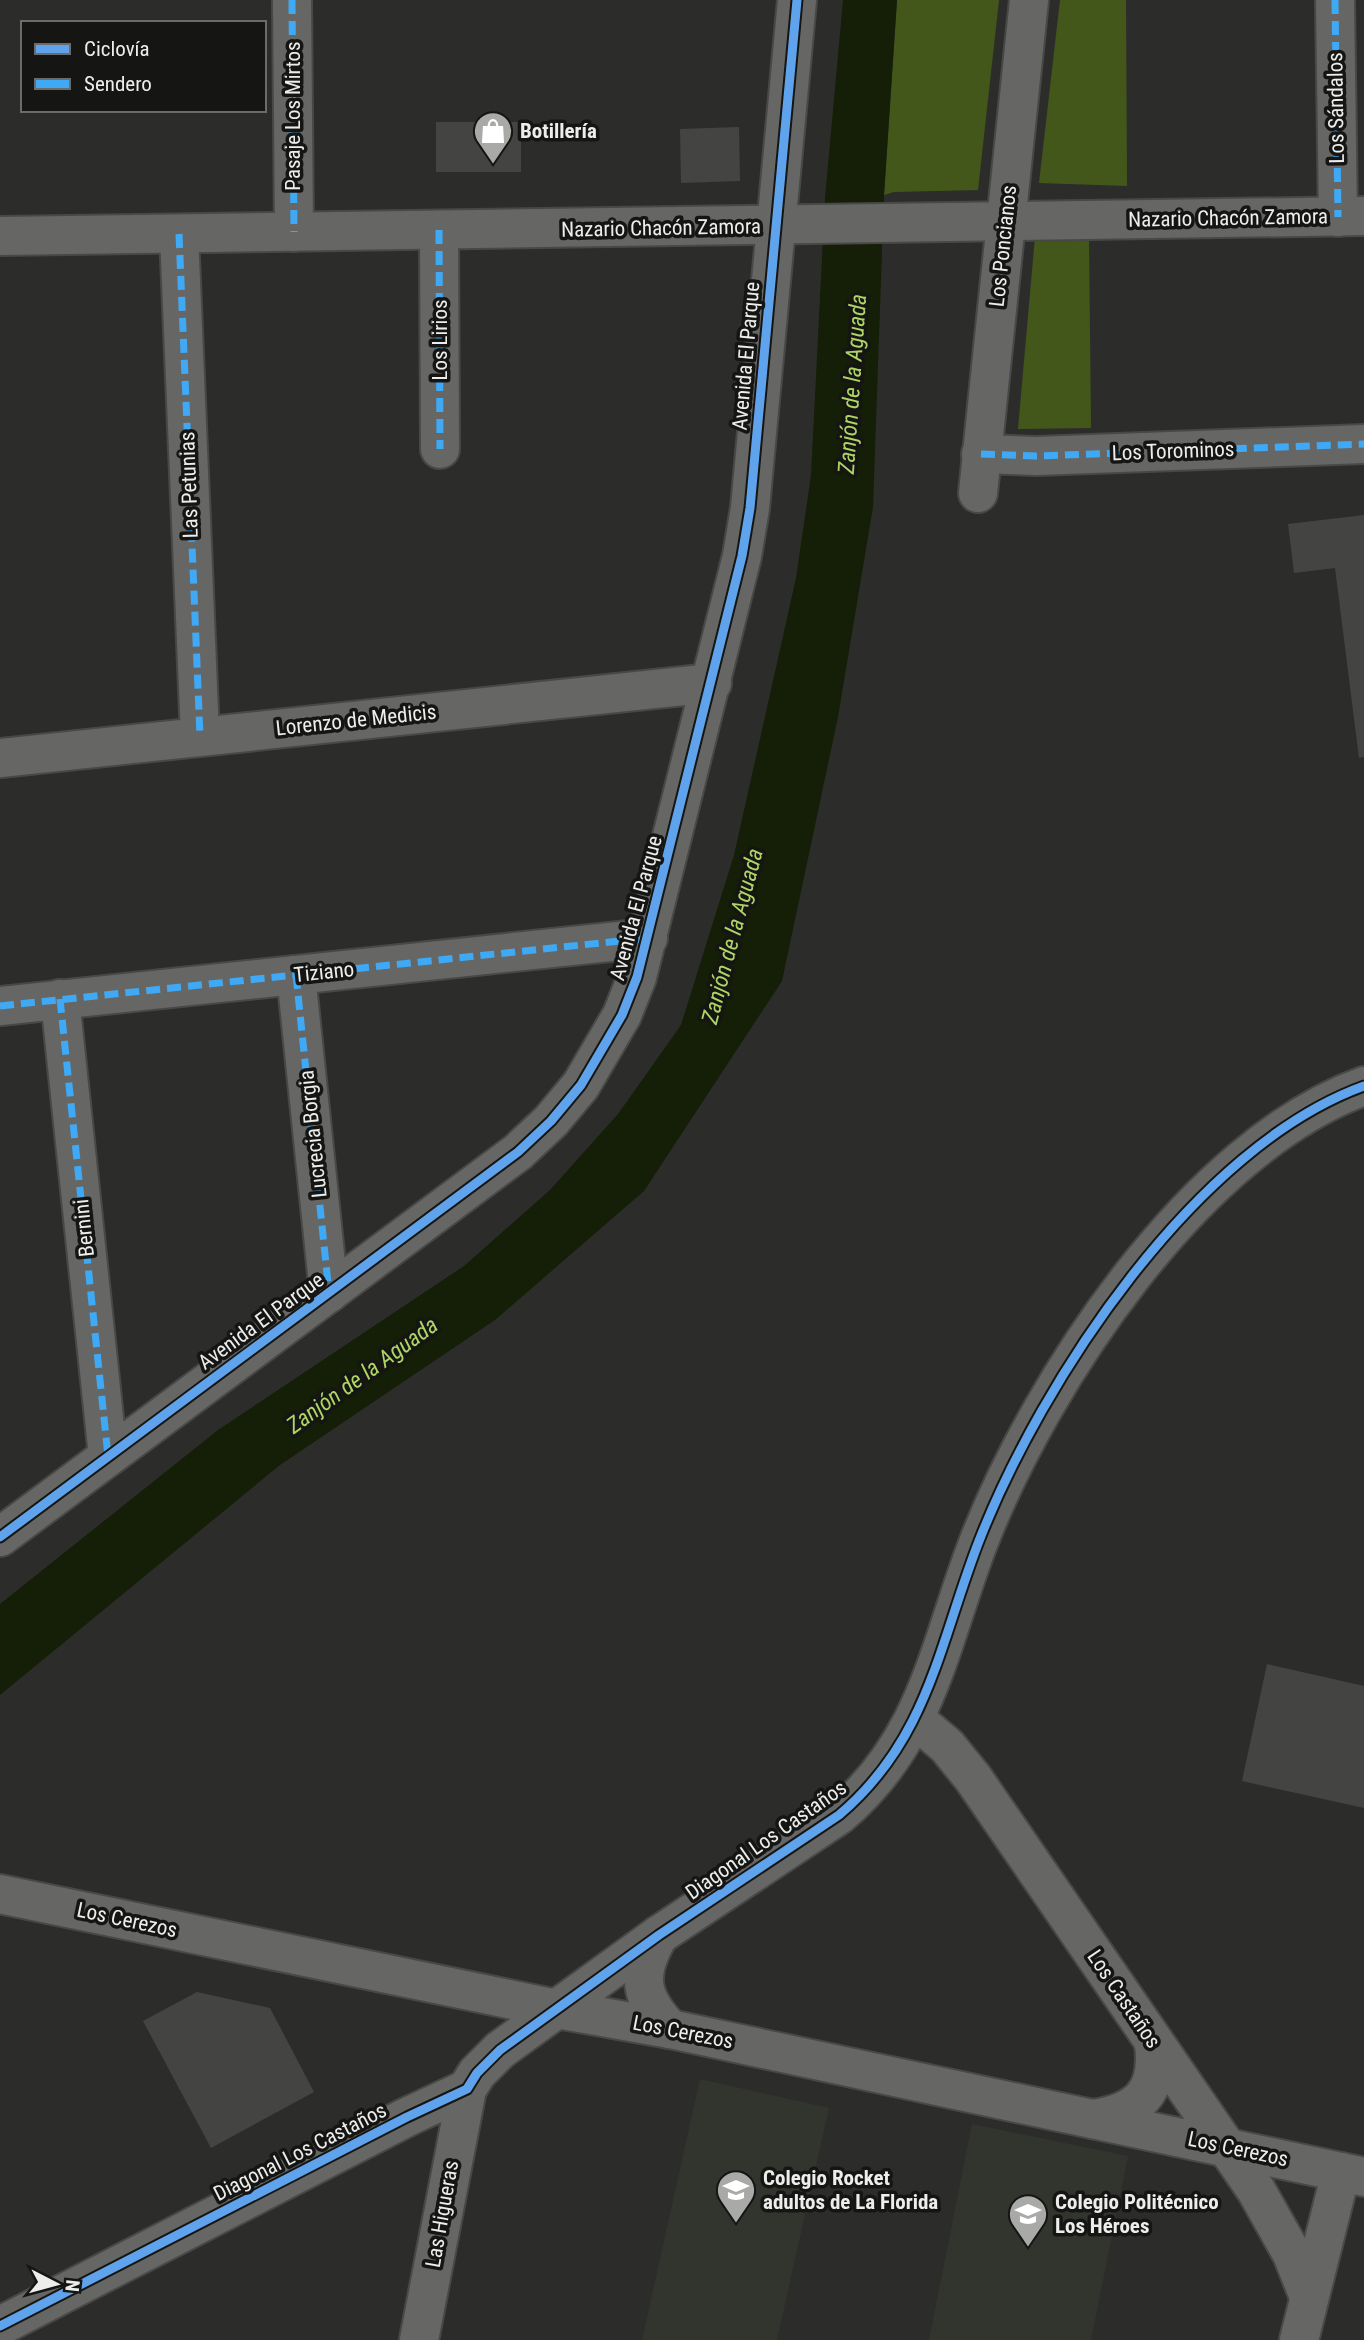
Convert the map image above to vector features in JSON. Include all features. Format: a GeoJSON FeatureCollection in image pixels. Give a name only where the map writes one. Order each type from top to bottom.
{"type":"FeatureCollection","features":[{"type":"Feature","properties":{"kind":"street","name":"Pasaje Los Mirtos"},"geometry":{"type":"LineString","coordinates":[[292,0],[294,232]]}},
{"type":"Feature","properties":{"kind":"street","name":"Avenida El Parque"},"geometry":{"type":"LineString","coordinates":[[0,1537],[518,1152],[551,1121],[581,1086],[616,1027],[637,977],[648,938],[734,596],[750,508],[790,226],[797,0]]}},
{"type":"Feature","properties":{"kind":"street","name":"Los Poncianos"},"geometry":{"type":"LineString","coordinates":[[978,492],[1029,0]]}},
{"type":"Feature","properties":{"kind":"street","name":"Los Sándalos"},"geometry":{"type":"LineString","coordinates":[[1335,0],[1351,216]]}},
{"type":"Feature","properties":{"kind":"street","name":"Nazario Chacón Zamora"},"geometry":{"type":"LineString","coordinates":[[0,236],[1351,216]]}},
{"type":"Feature","properties":{"kind":"street","name":"Los Lirios"},"geometry":{"type":"LineString","coordinates":[[439,230],[440,449]]}},
{"type":"Feature","properties":{"kind":"street","name":"Las Petunias"},"geometry":{"type":"LineString","coordinates":[[179,234],[200,736]]}},
{"type":"Feature","properties":{"kind":"street","name":"Los Torominos"},"geometry":{"type":"LineString","coordinates":[[981,454],[1036,456],[1364,444]]}},
{"type":"Feature","properties":{"kind":"street","name":"Lorenzo de Medicis"},"geometry":{"type":"LineString","coordinates":[[0,758],[712,683]]}},
{"type":"Feature","properties":{"kind":"street","name":"Tiziano"},"geometry":{"type":"LineString","coordinates":[[0,1006],[648,938]]}},
{"type":"Feature","properties":{"kind":"street","name":"Lucrecia Borgia"},"geometry":{"type":"LineString","coordinates":[[296,975],[329,1293]]}},
{"type":"Feature","properties":{"kind":"street","name":"Bernini"},"geometry":{"type":"LineString","coordinates":[[60,999],[108,1456]]}},
{"type":"Feature","properties":{"kind":"street","name":"Diagonal Los Castaños"},"geometry":{"type":"LineString","coordinates":[[0,2326],[407,2116],[467,2089],[490,2058],[659,1935],[839,1815],[864,1793],[886,1768],[915,1719],[997,1496],[1024,1440],[1083,1343],[1164,1240],[1245,1158],[1312,1111],[1364,1086]]}},
{"type":"Feature","properties":{"kind":"street","name":"Los Castaños"},"geometry":{"type":"LineString","coordinates":[[915,1719],[947,1746],[967,1770],[1227,2146],[1292,2254],[1309,2297]]}},
{"type":"Feature","properties":{"kind":"street","name":"Los Cerezos"},"geometry":{"type":"LineString","coordinates":[[0,1894],[557,2009],[670,2029],[1352,2174]]}},
{"type":"Feature","properties":{"kind":"street"},"geometry":{"type":"LineString","coordinates":[[659,1935],[645,1958],[643,1985],[652,2010],[670,2029]]}},
{"type":"Feature","properties":{"kind":"street"},"geometry":{"type":"LineString","coordinates":[[1093,2119],[1116,2115],[1136,2105],[1150,2088],[1157,2066],[1154,2044]]}},
{"type":"Feature","properties":{"kind":"street","name":"Las Higueras"},"geometry":{"type":"LineString","coordinates":[[419,2340],[467,2089]]}},
{"type":"Feature","properties":{"kind":"street"},"geometry":{"type":"LineString","coordinates":[[1299,2340],[1309,2297],[1352,2174]]}},
{"type":"Feature","properties":{"kind":"shaded area","name":"Colegio Rocket adultos de La Florida"},"geometry":{"type":"Polygon","coordinates":[[[700,2079],[829,2108],[777,2340],[642,2340],[700,2079]]]}},
{"type":"Feature","properties":{"kind":"shaded area","name":"Colegio Politécnico Los Héroes"},"geometry":{"type":"Polygon","coordinates":[[[972,2124],[1128,2156],[1091,2340],[929,2340],[972,2124]]]}},
{"type":"Feature","properties":{"kind":"green space"},"geometry":{"type":"Polygon","coordinates":[[[897,0],[999,0],[978,190],[894,192],[884,195],[897,0]]]}},
{"type":"Feature","properties":{"kind":"green space"},"geometry":{"type":"Polygon","coordinates":[[[1060,0],[1126,0],[1127,186],[1039,183],[1060,0]]]}},
{"type":"Feature","properties":{"kind":"green space"},"geometry":{"type":"Polygon","coordinates":[[[1089,236],[1091,428],[1018,429],[1035,237],[1089,236]]]}},
{"type":"Feature","properties":{"kind":"water","name":"Zanjón de la Aguada"},"geometry":{"type":"Polygon","coordinates":[[[843,0],[897,0],[884,195],[873,507],[838,717],[782,981],[644,1191],[495,1320],[280,1465],[0,1695],[0,1604],[218,1430],[464,1266],[550,1190],[618,1114],[681,1025],[734,855],[796,578],[811,475],[825,198],[843,0]]]}},
{"type":"Feature","properties":{"kind":"building"},"geometry":{"type":"Polygon","coordinates":[[[436,122],[521,122],[521,172],[436,172],[436,122]]]}},
{"type":"Feature","properties":{"kind":"building"},"geometry":{"type":"Polygon","coordinates":[[[739,127],[740,181],[681,183],[680,129],[739,127]]]}},
{"type":"Feature","properties":{"kind":"building"},"geometry":{"type":"Polygon","coordinates":[[[1364,515],[1364,757],[1359,758],[1335,568],[1294,573],[1288,524],[1364,515]]]}},
{"type":"Feature","properties":{"kind":"building"},"geometry":{"type":"Polygon","coordinates":[[[1267,1664],[1364,1686],[1364,1808],[1242,1781],[1267,1664]]]}},
{"type":"Feature","properties":{"kind":"building"},"geometry":{"type":"Polygon","coordinates":[[[197,1992],[270,2008],[314,2092],[211,2148],[143,2021],[197,1992]]]}},
{"type":"Feature","properties":{"kind":"marked path"},"geometry":{"type":"LineString","coordinates":[[292,0],[294,232]]}},
{"type":"Feature","properties":{"kind":"marked path"},"geometry":{"type":"LineString","coordinates":[[1335,0],[1338,217]]}},
{"type":"Feature","properties":{"kind":"marked path"},"geometry":{"type":"LineString","coordinates":[[439,230],[440,449]]}},
{"type":"Feature","properties":{"kind":"marked path"},"geometry":{"type":"LineString","coordinates":[[179,234],[200,736]]}},
{"type":"Feature","properties":{"kind":"marked path"},"geometry":{"type":"LineString","coordinates":[[981,454],[1036,456],[1364,444]]}},
{"type":"Feature","properties":{"kind":"marked path"},"geometry":{"type":"LineString","coordinates":[[0,1006],[648,938]]}},
{"type":"Feature","properties":{"kind":"marked path"},"geometry":{"type":"LineString","coordinates":[[296,975],[329,1293]]}},
{"type":"Feature","properties":{"kind":"marked path"},"geometry":{"type":"LineString","coordinates":[[60,999],[108,1456]]}},
{"type":"Feature","properties":{"kind":"cycle path"},"geometry":{"type":"LineString","coordinates":[[0,1537],[518,1152],[551,1121],[581,1085],[622,1015],[637,977],[742,556],[750,508],[797,0]]}},
{"type":"Feature","properties":{"kind":"cycle path"},"geometry":{"type":"LineString","coordinates":[[0,2326],[407,2117],[467,2089],[477,2073],[500,2050],[659,1935],[839,1815],[869,1786],[893,1755],[912,1723],[941,1653],[979,1541],[1007,1478],[1042,1411],[1084,1342],[1132,1276],[1185,1214],[1241,1160],[1302,1116],[1364,1086]]}},
{"type":"Feature","properties":{"kind":"place","name":"Botillería"},"geometry":{"type":"Point","coordinates":[493,165]}},
{"type":"Feature","properties":{"kind":"place","name":"Colegio Rocket adultos de La Florida"},"geometry":{"type":"Point","coordinates":[736,2224]}},
{"type":"Feature","properties":{"kind":"place","name":"Colegio Politécnico Los Héroes"},"geometry":{"type":"Point","coordinates":[1028,2248]}}]}
